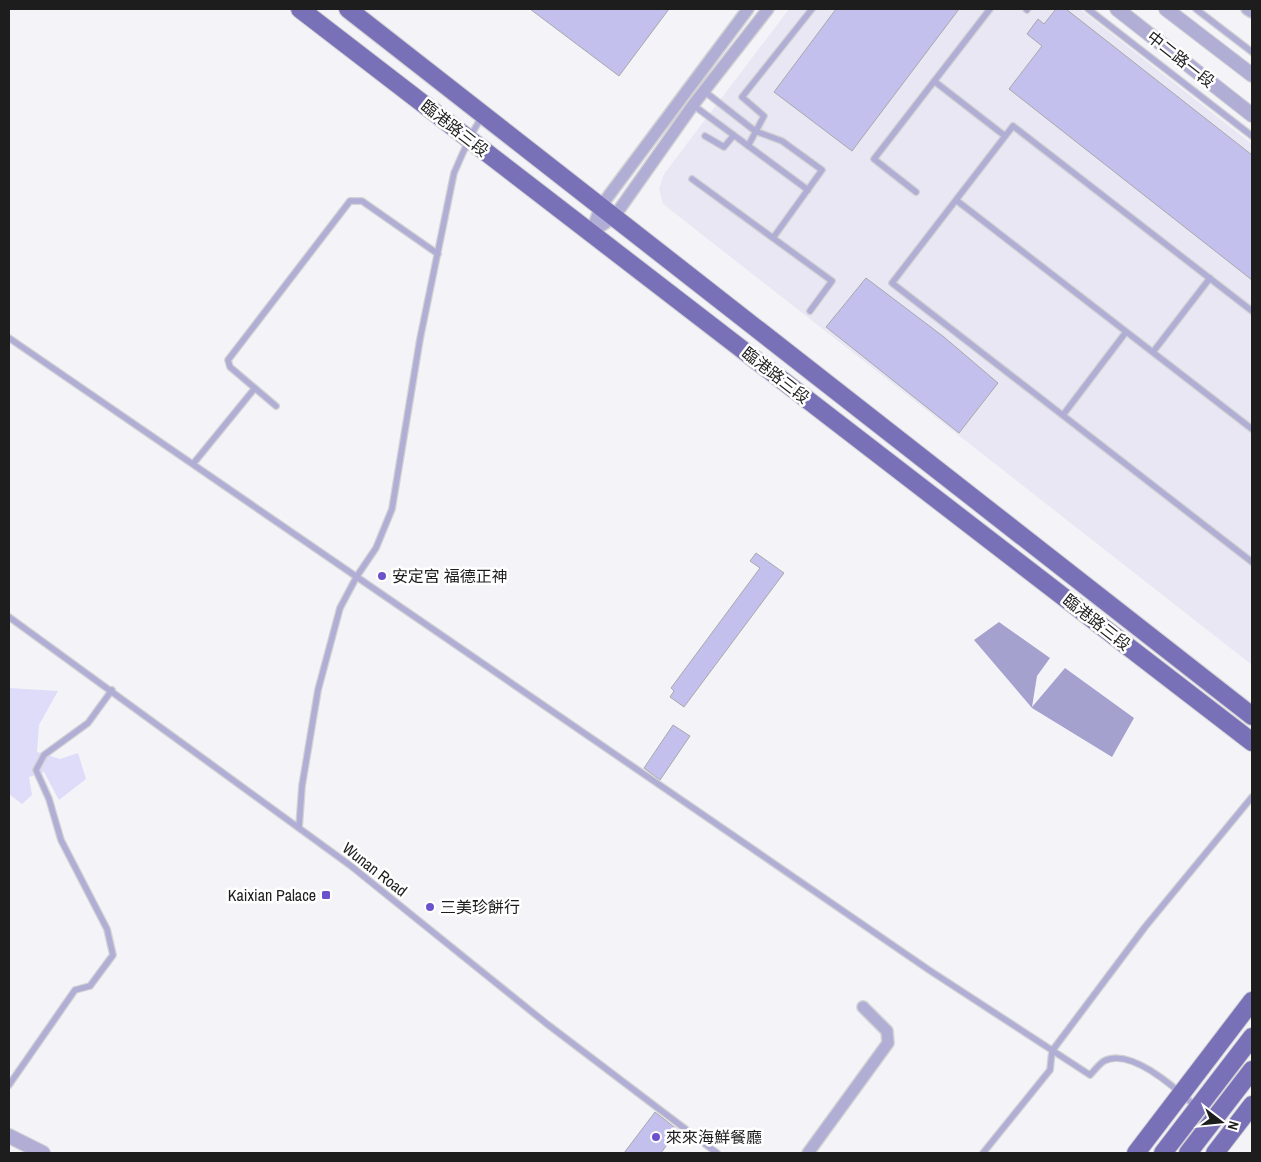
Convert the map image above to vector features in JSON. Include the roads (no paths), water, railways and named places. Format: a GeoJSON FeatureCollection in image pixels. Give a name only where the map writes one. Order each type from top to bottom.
{"type":"FeatureCollection","features":[{"type":"Feature","properties":{"kind":"main road","name":"臨港路三段"},"geometry":{"type":"LineString","coordinates":[[300,9],[1252,742]]}},
{"type":"Feature","properties":{"kind":"main road","name":"臨港路三段"},"geometry":{"type":"LineString","coordinates":[[348,9],[1252,716]]}},
{"type":"Feature","properties":{"kind":"main road"},"geometry":{"type":"LineString","coordinates":[[1136,1153],[1252,1001]]}},
{"type":"Feature","properties":{"kind":"main road"},"geometry":{"type":"LineString","coordinates":[[1163,1153],[1252,1037]]}},
{"type":"Feature","properties":{"kind":"main road"},"geometry":{"type":"LineString","coordinates":[[1188,1153],[1252,1070]]}},
{"type":"Feature","properties":{"kind":"main road"},"geometry":{"type":"LineString","coordinates":[[1215,1153],[1252,1105]]}},
{"type":"Feature","properties":{"kind":"street"},"geometry":{"type":"LineString","coordinates":[[592,233],[748,9]]}},
{"type":"Feature","properties":{"kind":"street"},"geometry":{"type":"LineString","coordinates":[[592,233],[607,211],[768,9]]}},
{"type":"Feature","properties":{"kind":"street","name":"中二路一段"},"geometry":{"type":"LineString","coordinates":[[1117,9],[1252,115]]}},
{"type":"Feature","properties":{"kind":"street","name":"中二路一段"},"geometry":{"type":"LineString","coordinates":[[1166,9],[1252,75]]}},
{"type":"Feature","properties":{"kind":"street"},"geometry":{"type":"LineString","coordinates":[[1247,9],[1252,12]]}},
{"type":"Feature","properties":{"kind":"street"},"geometry":{"type":"LineString","coordinates":[[808,1153],[888,1043],[887,1031],[863,1007]]}},
{"type":"Feature","properties":{"kind":"street"},"geometry":{"type":"LineString","coordinates":[[9,1136],[43,1153]]}},
{"type":"Feature","properties":{"kind":"lane"},"geometry":{"type":"LineString","coordinates":[[748,146],[764,116],[742,97],[812,9]]}},
{"type":"Feature","properties":{"kind":"lane"},"geometry":{"type":"LineString","coordinates":[[916,192],[874,159],[990,9]]}},
{"type":"Feature","properties":{"kind":"lane","name":"中二路一段"},"geometry":{"type":"LineString","coordinates":[[1088,9],[1252,136]]}},
{"type":"Feature","properties":{"kind":"lane"},"geometry":{"type":"LineString","coordinates":[[1196,9],[1252,52]]}},
{"type":"Feature","properties":{"kind":"lane"},"geometry":{"type":"LineString","coordinates":[[934,80],[1005,136]]}},
{"type":"Feature","properties":{"kind":"lane"},"geometry":{"type":"LineString","coordinates":[[704,91],[755,131],[782,140],[822,170],[773,238]]}},
{"type":"Feature","properties":{"kind":"lane"},"geometry":{"type":"LineString","coordinates":[[693,105],[808,190]]}},
{"type":"Feature","properties":{"kind":"lane"},"geometry":{"type":"LineString","coordinates":[[299,828],[302,786],[318,690],[340,608],[357,576],[376,548],[392,509],[420,339],[454,173],[468,139],[483,114]]}},
{"type":"Feature","properties":{"kind":"lane"},"geometry":{"type":"LineString","coordinates":[[1252,311],[1013,126],[892,283],[1252,562]]}},
{"type":"Feature","properties":{"kind":"lane"},"geometry":{"type":"LineString","coordinates":[[705,136],[724,147],[734,136]]}},
{"type":"Feature","properties":{"kind":"lane"},"geometry":{"type":"LineString","coordinates":[[692,179],[832,281],[810,311]]}},
{"type":"Feature","properties":{"kind":"lane"},"geometry":{"type":"LineString","coordinates":[[956,200],[1252,429]]}},
{"type":"Feature","properties":{"kind":"lane"},"geometry":{"type":"LineString","coordinates":[[276,406],[230,368],[228,360],[350,201],[362,201],[438,254]]}},
{"type":"Feature","properties":{"kind":"lane"},"geometry":{"type":"LineString","coordinates":[[1153,352],[1210,278]]}},
{"type":"Feature","properties":{"kind":"lane"},"geometry":{"type":"LineString","coordinates":[[1063,415],[1126,332]]}},
{"type":"Feature","properties":{"kind":"lane"},"geometry":{"type":"LineString","coordinates":[[9,338],[905,953],[1052,1051],[1090,1075],[1103,1061],[1120,1057],[1145,1067],[1182,1094],[1198,1109]]}},
{"type":"Feature","properties":{"kind":"lane"},"geometry":{"type":"LineString","coordinates":[[193,464],[255,388]]}},
{"type":"Feature","properties":{"kind":"lane","name":"Wunan Road"},"geometry":{"type":"LineString","coordinates":[[9,617],[112,690],[351,866],[547,1024],[716,1153]]}},
{"type":"Feature","properties":{"kind":"lane"},"geometry":{"type":"LineString","coordinates":[[9,1085],[75,990],[90,986],[113,955],[107,928],[62,840],[50,799],[36,770],[44,755],[88,723],[112,690]]}},
{"type":"Feature","properties":{"kind":"lane"},"geometry":{"type":"LineString","coordinates":[[983,1153],[1050,1070],[1052,1051],[1145,927],[1252,797]]}},
{"type":"Feature","properties":{"kind":"place","name":"安定宮 福德正神"},"geometry":{"type":"Point","coordinates":[382,576]}},
{"type":"Feature","properties":{"kind":"place","name":"Kaixian Palace"},"geometry":{"type":"Point","coordinates":[326,895]}},
{"type":"Feature","properties":{"kind":"place","name":"三美珍餅行"},"geometry":{"type":"Point","coordinates":[430,907]}},
{"type":"Feature","properties":{"kind":"place","name":"來來海鮮餐廳"},"geometry":{"type":"Point","coordinates":[656,1137]}}]}
